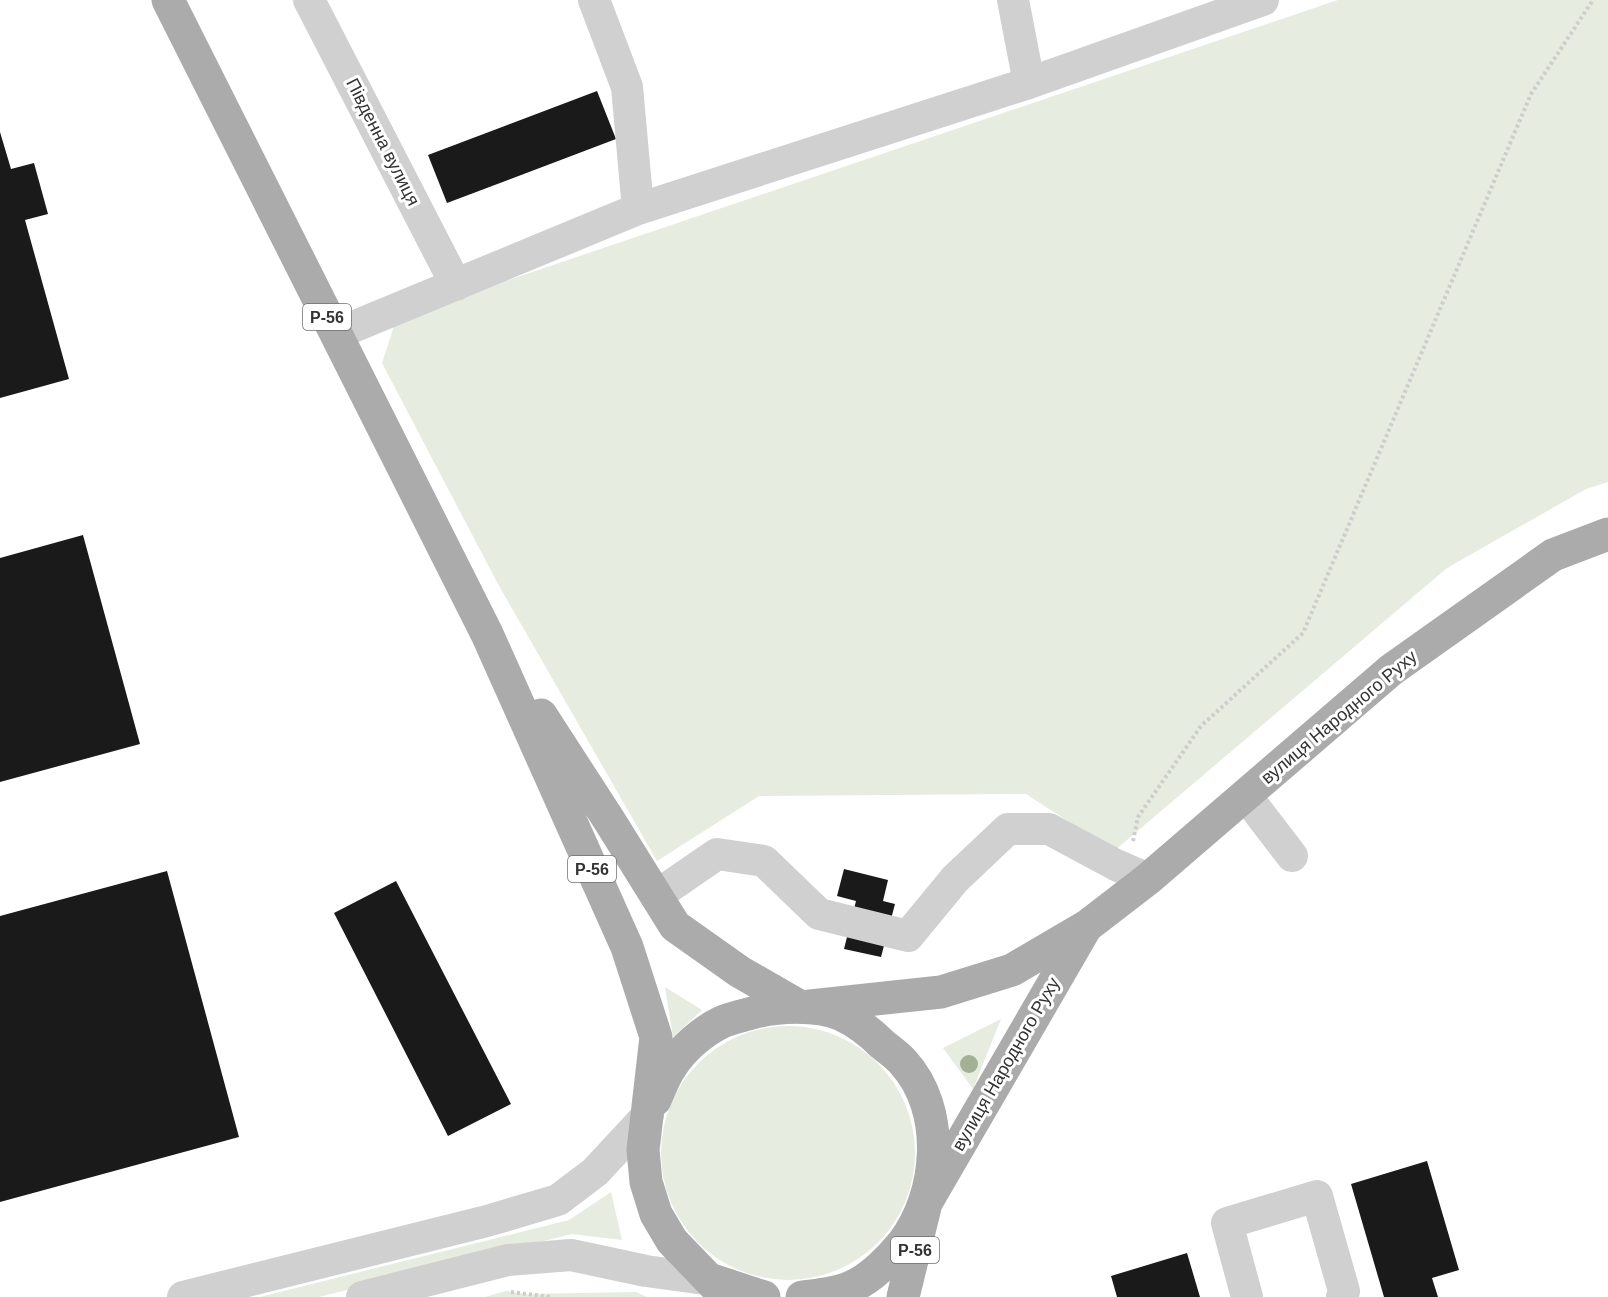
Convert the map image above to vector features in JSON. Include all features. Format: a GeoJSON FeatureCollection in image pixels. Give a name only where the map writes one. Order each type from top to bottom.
{"type":"FeatureCollection","features":[{"type":"Feature","properties":{"kind":"main road","name":"Р-56"},"geometry":{"type":"LineString","coordinates":[[168,0],[487,634],[627,947],[656,1037],[643,1150],[646,1182],[656,1214],[672,1241],[719,1289]]}},
{"type":"Feature","properties":{"kind":"main road","name":"вулиця Народного Руху"},"geometry":{"type":"LineString","coordinates":[[801,1007],[941,992],[1012,970],[1087,926],[1148,879],[1391,670],[1553,555],[1608,534]]}},
{"type":"Feature","properties":{"kind":"main road","name":"Р-56"},"geometry":{"type":"LineString","coordinates":[[487,634],[609,820],[675,926],[740,972],[801,1007],[840,1014],[866,1029],[904,1063],[918,1085],[930,1116],[935,1153],[926,1203],[903,1297]]}},
{"type":"Feature","properties":{"kind":"main road","name":"вулиця Народного Руху"},"geometry":{"type":"LineString","coordinates":[[926,1203],[1087,926]]}},
{"type":"Feature","properties":{"kind":"main road"},"geometry":{"type":"LineString","coordinates":[[648,1115],[671,1066],[694,1041],[722,1022],[770,1008],[801,1007]]}},
{"type":"Feature","properties":{"kind":"main road"},"geometry":{"type":"LineString","coordinates":[[802,1297],[827,1294],[852,1287],[872,1273],[893,1255],[912,1231],[926,1203]]}},
{"type":"Feature","properties":{"kind":"main road"},"geometry":{"type":"LineString","coordinates":[[719,1289],[764,1297]]}},
{"type":"Feature","properties":{"kind":"street","name":"Південна вулиця"},"geometry":{"type":"LineString","coordinates":[[309,0],[456,285]]}},
{"type":"Feature","properties":{"kind":"street"},"geometry":{"type":"LineString","coordinates":[[594,0],[627,87],[638,209]]}},
{"type":"Feature","properties":{"kind":"street"},"geometry":{"type":"LineString","coordinates":[[1013,0],[1029,83]]}},
{"type":"Feature","properties":{"kind":"street"},"geometry":{"type":"LineString","coordinates":[[336,334],[638,209],[1029,83],[1263,0]]}},
{"type":"Feature","properties":{"kind":"street"},"geometry":{"type":"LineString","coordinates":[[1246,796],[1292,856]]}},
{"type":"Feature","properties":{"kind":"street"},"geometry":{"type":"LineString","coordinates":[[656,896],[717,854],[729,855],[764,861],[819,914],[908,936],[955,879],[1008,829],[1049,829],[1116,865],[1148,879]]}},
{"type":"Feature","properties":{"kind":"street"},"geometry":{"type":"LineString","coordinates":[[183,1297],[487,1221],[558,1200],[595,1172],[648,1115]]}},
{"type":"Feature","properties":{"kind":"street"},"geometry":{"type":"LineString","coordinates":[[1247,1297],[1227,1223],[1317,1196],[1344,1291],[1342,1297]]}},
{"type":"Feature","properties":{"kind":"street"},"geometry":{"type":"LineString","coordinates":[[362,1297],[508,1260],[571,1255],[719,1289]]}},
{"type":"Feature","properties":{"kind":"path"},"geometry":{"type":"LineString","coordinates":[[1116,865],[1132,844],[1138,817],[1201,726],[1303,633],[1531,94],[1593,0]]}},
{"type":"Feature","properties":{"kind":"path"},"geometry":{"type":"LineString","coordinates":[[506,1292],[551,1297]]}},
{"type":"Feature","properties":{"kind":"shaded area"},"geometry":{"type":"Polygon","coordinates":[[[1338,0],[1608,0],[1608,482],[1586,489],[1447,568],[1114,851],[1026,794],[759,796],[657,861],[498,584],[382,363],[395,323],[479,290],[1338,0]]]}},
{"type":"Feature","properties":{"kind":"shaded area"},"geometry":{"type":"Polygon","coordinates":[[[665,987],[702,1010],[673,1037],[665,987]]]}},
{"type":"Feature","properties":{"kind":"shaded area"},"geometry":{"type":"Polygon","coordinates":[[[1001,1019],[973,1089],[943,1048],[1001,1019]]]}},
{"type":"Feature","properties":{"kind":"shaded area"},"geometry":{"type":"Polygon","coordinates":[[[788,1026],[813,1029],[836,1036],[848,1041],[878,1063],[900,1093],[905,1105],[912,1128],[915,1153],[912,1178],[905,1201],[900,1213],[878,1243],[848,1265],[836,1270],[813,1277],[788,1280],[763,1277],[740,1270],[728,1265],[698,1243],[676,1213],[671,1201],[664,1178],[661,1153],[664,1128],[671,1105],[676,1093],[698,1063],[728,1041],[740,1036],[763,1029],[788,1026]]]}},
{"type":"Feature","properties":{"kind":"shaded area"},"geometry":{"type":"Polygon","coordinates":[[[611,1192],[622,1240],[572,1234],[319,1297],[260,1297],[569,1220],[611,1192]]]}},
{"type":"Feature","properties":{"kind":"shaded area"},"geometry":{"type":"Polygon","coordinates":[[[506,1291],[526,1294],[636,1292],[647,1297],[485,1297],[506,1291]]]}},
{"type":"Feature","properties":{"kind":"building"},"geometry":{"type":"Polygon","coordinates":[[[597,91],[616,139],[447,203],[428,155],[597,91]]]}},
{"type":"Feature","properties":{"kind":"building"},"geometry":{"type":"Polygon","coordinates":[[[0,132],[11,169],[34,163],[48,214],[25,220],[69,379],[0,398],[0,132]]]}},
{"type":"Feature","properties":{"kind":"building"},"geometry":{"type":"Polygon","coordinates":[[[83,535],[140,744],[0,782],[0,558],[83,535]]]}},
{"type":"Feature","properties":{"kind":"building"},"geometry":{"type":"Polygon","coordinates":[[[844,869],[888,880],[883,901],[895,904],[881,957],[844,949],[856,901],[837,896],[844,869]]]}},
{"type":"Feature","properties":{"kind":"building"},"geometry":{"type":"Polygon","coordinates":[[[167,871],[239,1137],[0,1202],[0,916],[167,871]]]}},
{"type":"Feature","properties":{"kind":"building"},"geometry":{"type":"Polygon","coordinates":[[[396,881],[511,1104],[448,1136],[334,913],[396,881]]]}},
{"type":"Feature","properties":{"kind":"building"},"geometry":{"type":"Polygon","coordinates":[[[1427,1161],[1459,1270],[1432,1278],[1438,1297],[1384,1297],[1351,1184],[1427,1161]]]}},
{"type":"Feature","properties":{"kind":"building"},"geometry":{"type":"Polygon","coordinates":[[[1187,1253],[1200,1297],[1117,1297],[1111,1276],[1187,1253]]]}}]}
